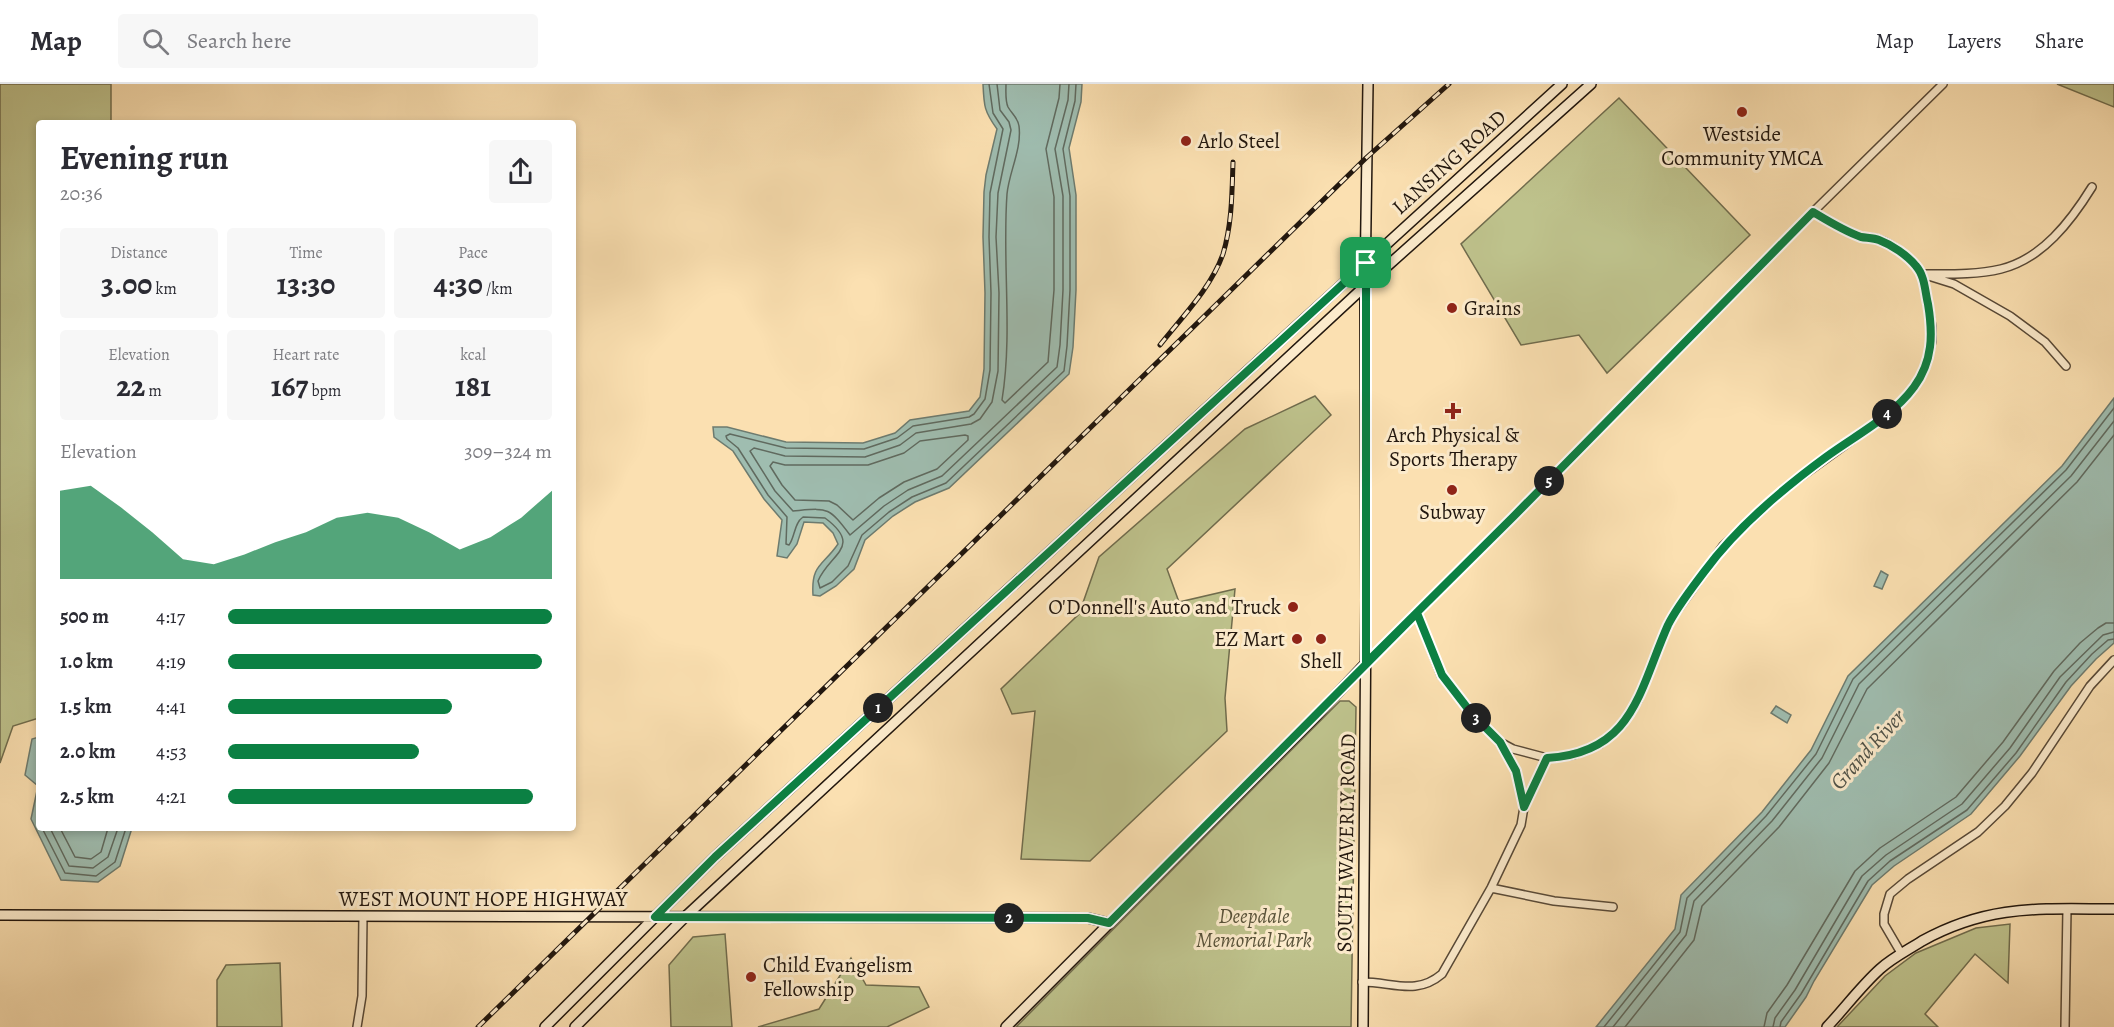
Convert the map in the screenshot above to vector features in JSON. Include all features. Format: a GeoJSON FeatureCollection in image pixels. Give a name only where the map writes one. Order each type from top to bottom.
{"type":"FeatureCollection","features":[{"type":"Feature","properties":{"kind":"main road","name":"SOUTH WAVERLY ROAD"},"geometry":{"type":"LineString","coordinates":[[1363,1027],[1366,663],[1365,286],[1368,84]]}},
{"type":"Feature","properties":{"kind":"main road","name":"LANSING ROAD"},"geometry":{"type":"LineString","coordinates":[[545,1027],[715,857],[1562,84]]}},
{"type":"Feature","properties":{"kind":"main road","name":"LANSING ROAD"},"geometry":{"type":"LineString","coordinates":[[575,1027],[685,917],[1365,286],[1591,84]]}},
{"type":"Feature","properties":{"kind":"main road"},"geometry":{"type":"LineString","coordinates":[[1006,1027],[1366,663]]}},
{"type":"Feature","properties":{"kind":"main road"},"geometry":{"type":"LineString","coordinates":[[1827,1027],[1880,969],[1901,953],[1938,932],[1968,920],[2007,911],[2114,909]]}},
{"type":"Feature","properties":{"kind":"main road","name":"WEST MOUNT HOPE HIGHWAY"},"geometry":{"type":"LineString","coordinates":[[0,915],[1088,918],[1109,923]]}},
{"type":"Feature","properties":{"kind":"street"},"geometry":{"type":"LineString","coordinates":[[1366,663],[1942,84]]}},
{"type":"Feature","properties":{"kind":"street"},"geometry":{"type":"LineString","coordinates":[[1922,274],[1956,274],[2000,269],[2016,264],[2032,255],[2053,238],[2092,187]]}},
{"type":"Feature","properties":{"kind":"street"},"geometry":{"type":"LineString","coordinates":[[1500,742],[1513,749],[1547,758],[1573,755],[1600,744],[1622,725],[1638,700],[1669,622],[1723,546],[1786,487],[1895,409],[1915,386],[1925,368],[1932,341],[1932,327],[1922,274],[1916,265],[1893,247],[1878,239],[1862,237],[1840,228],[1813,212]]}},
{"type":"Feature","properties":{"kind":"street"},"geometry":{"type":"LineString","coordinates":[[1922,274],[1954,284],[2010,316],[2045,342],[2066,366]]}},
{"type":"Feature","properties":{"kind":"street"},"geometry":{"type":"LineString","coordinates":[[1417,613],[1442,675],[1472,714],[1500,742],[1516,771],[1524,807]]}},
{"type":"Feature","properties":{"kind":"street"},"geometry":{"type":"LineString","coordinates":[[1901,953],[1884,924],[1884,914],[1890,894],[1908,879],[1978,832],[1999,812],[2032,773],[2090,686],[2114,660]]}},
{"type":"Feature","properties":{"kind":"street"},"geometry":{"type":"LineString","coordinates":[[1362,982],[1416,987],[1433,982],[1442,974],[1491,888],[1521,825],[1524,807],[1547,758]]}},
{"type":"Feature","properties":{"kind":"street"},"geometry":{"type":"LineString","coordinates":[[1491,888],[1554,901],[1613,907]]}},
{"type":"Feature","properties":{"kind":"street"},"geometry":{"type":"LineString","coordinates":[[2065,1027],[2067,909]]}},
{"type":"Feature","properties":{"kind":"street"},"geometry":{"type":"LineString","coordinates":[[357,1027],[362,996],[363,916]]}},
{"type":"Feature","properties":{"kind":"green space"},"geometry":{"type":"Polygon","coordinates":[[[0,84],[111,84],[111,120],[36,120],[36,719],[13,726],[0,763],[0,84]]]}},
{"type":"Feature","properties":{"kind":"green space"},"geometry":{"type":"Polygon","coordinates":[[[2057,84],[2114,84],[2114,107],[2057,84]]]}},
{"type":"Feature","properties":{"kind":"green space"},"geometry":{"type":"Polygon","coordinates":[[[1619,98],[1750,235],[1607,373],[1579,335],[1521,345],[1461,244],[1619,98]]]}},
{"type":"Feature","properties":{"kind":"green space"},"geometry":{"type":"Polygon","coordinates":[[[1315,396],[1331,415],[1167,569],[1179,602],[1235,589],[1225,698],[1227,731],[1090,861],[1021,859],[1035,711],[1012,714],[1001,689],[1079,614],[1099,557],[1245,429],[1315,396]]]}},
{"type":"Feature","properties":{"kind":"green space","name":"Deepdale Memorial Park"},"geometry":{"type":"Polygon","coordinates":[[[1340,701],[1349,701],[1356,707],[1351,1027],[1016,1027],[1340,701]]]}},
{"type":"Feature","properties":{"kind":"green space"},"geometry":{"type":"Polygon","coordinates":[[[2010,924],[2008,983],[1975,954],[1925,1014],[1938,1027],[1837,1027],[1885,976],[1916,953],[1976,928],[2010,924]]]}},
{"type":"Feature","properties":{"kind":"green space"},"geometry":{"type":"Polygon","coordinates":[[[725,934],[732,1027],[671,1027],[669,965],[693,937],[725,934]]]}},
{"type":"Feature","properties":{"kind":"green space"},"geometry":{"type":"Polygon","coordinates":[[[851,958],[866,985],[919,987],[929,1007],[887,1027],[758,1027],[819,1009],[851,958]]]}},
{"type":"Feature","properties":{"kind":"green space"},"geometry":{"type":"Polygon","coordinates":[[[280,963],[282,1027],[217,1027],[217,980],[226,965],[280,963]]]}},
{"type":"Feature","properties":{"kind":"water"},"geometry":{"type":"Polygon","coordinates":[[[983,84],[1082,84],[1081,102],[1069,148],[1076,195],[1076,290],[1069,374],[949,488],[915,502],[893,516],[865,540],[854,569],[836,586],[820,596],[813,595],[816,571],[838,544],[833,533],[823,523],[804,522],[797,544],[787,558],[777,556],[782,520],[764,499],[733,451],[714,437],[713,427],[727,427],[786,442],[863,443],[895,433],[910,420],[969,411],[980,397],[984,369],[984,192],[997,129],[985,108],[983,84]]]}},
{"type":"Feature","properties":{"kind":"water","name":"Grand River"},"geometry":{"type":"Polygon","coordinates":[[[2114,398],[2114,643],[2071,686],[2020,756],[1971,814],[1894,866],[1872,885],[1806,997],[1785,1027],[1596,1027],[1675,929],[1681,895],[1762,812],[1811,750],[1848,676],[2062,466],[2114,398]]]}},
{"type":"Feature","properties":{"kind":"water"},"geometry":{"type":"Polygon","coordinates":[[[1881,571],[1888,575],[1882,589],[1874,586],[1881,571]]]}},
{"type":"Feature","properties":{"kind":"water"},"geometry":{"type":"Polygon","coordinates":[[[1776,706],[1791,715],[1787,723],[1771,713],[1776,706]]]}},
{"type":"Feature","properties":{"kind":"water"},"geometry":{"type":"Polygon","coordinates":[[[36,738],[36,784],[25,775],[32,739],[36,738]]]}},
{"type":"Feature","properties":{"kind":"water"},"geometry":{"type":"Polygon","coordinates":[[[36,795],[36,829],[31,819],[36,795]]]}},
{"type":"Feature","properties":{"kind":"water"},"geometry":{"type":"Polygon","coordinates":[[[37,831],[131,831],[120,866],[98,882],[61,880],[37,831]]]}},
{"type":"Feature","properties":{"kind":"railway"},"geometry":{"type":"LineString","coordinates":[[478,1027],[1366,158],[1449,84]]}},
{"type":"Feature","properties":{"kind":"railway"},"geometry":{"type":"LineString","coordinates":[[1160,345],[1204,290],[1218,267],[1226,243],[1230,220],[1233,162]]}},
{"type":"Feature","properties":{"kind":"place","name":"Westside Community YMCA"},"geometry":{"type":"Point","coordinates":[1742,112]}},
{"type":"Feature","properties":{"kind":"place","name":"Arlo Steel"},"geometry":{"type":"Point","coordinates":[1186,141]}},
{"type":"Feature","properties":{"kind":"place","name":"Grains"},"geometry":{"type":"Point","coordinates":[1452,308]}},
{"type":"Feature","properties":{"kind":"place","name":"Arch Physical & Sports Therapy"},"geometry":{"type":"Point","coordinates":[1453,411]}},
{"type":"Feature","properties":{"kind":"place","name":"Subway"},"geometry":{"type":"Point","coordinates":[1452,490]}},
{"type":"Feature","properties":{"kind":"place","name":"O'Donnell's Auto and Truck"},"geometry":{"type":"Point","coordinates":[1293,607]}},
{"type":"Feature","properties":{"kind":"place","name":"EZ Mart"},"geometry":{"type":"Point","coordinates":[1297,639]}},
{"type":"Feature","properties":{"kind":"place","name":"Shell"},"geometry":{"type":"Point","coordinates":[1321,639]}},
{"type":"Feature","properties":{"kind":"place","name":"Child Evangelism Fellowship"},"geometry":{"type":"Point","coordinates":[751,977]}},
{"type":"Feature","properties":{"kind":"route"},"geometry":{"type":"LineString","coordinates":[[1813,212],[1840,228],[1862,237],[1878,239],[1905,255],[1916,265],[1922,274],[1932,327],[1932,341],[1925,368],[1915,386],[1895,409],[1786,487],[1723,546],[1669,622],[1638,700],[1622,725],[1600,744],[1586,751],[1547,758],[1524,807],[1516,771],[1500,742],[1472,714],[1442,675],[1417,613],[1109,923],[1088,918],[655,917],[715,857],[1366,263],[1366,663],[1813,212]]}}]}
